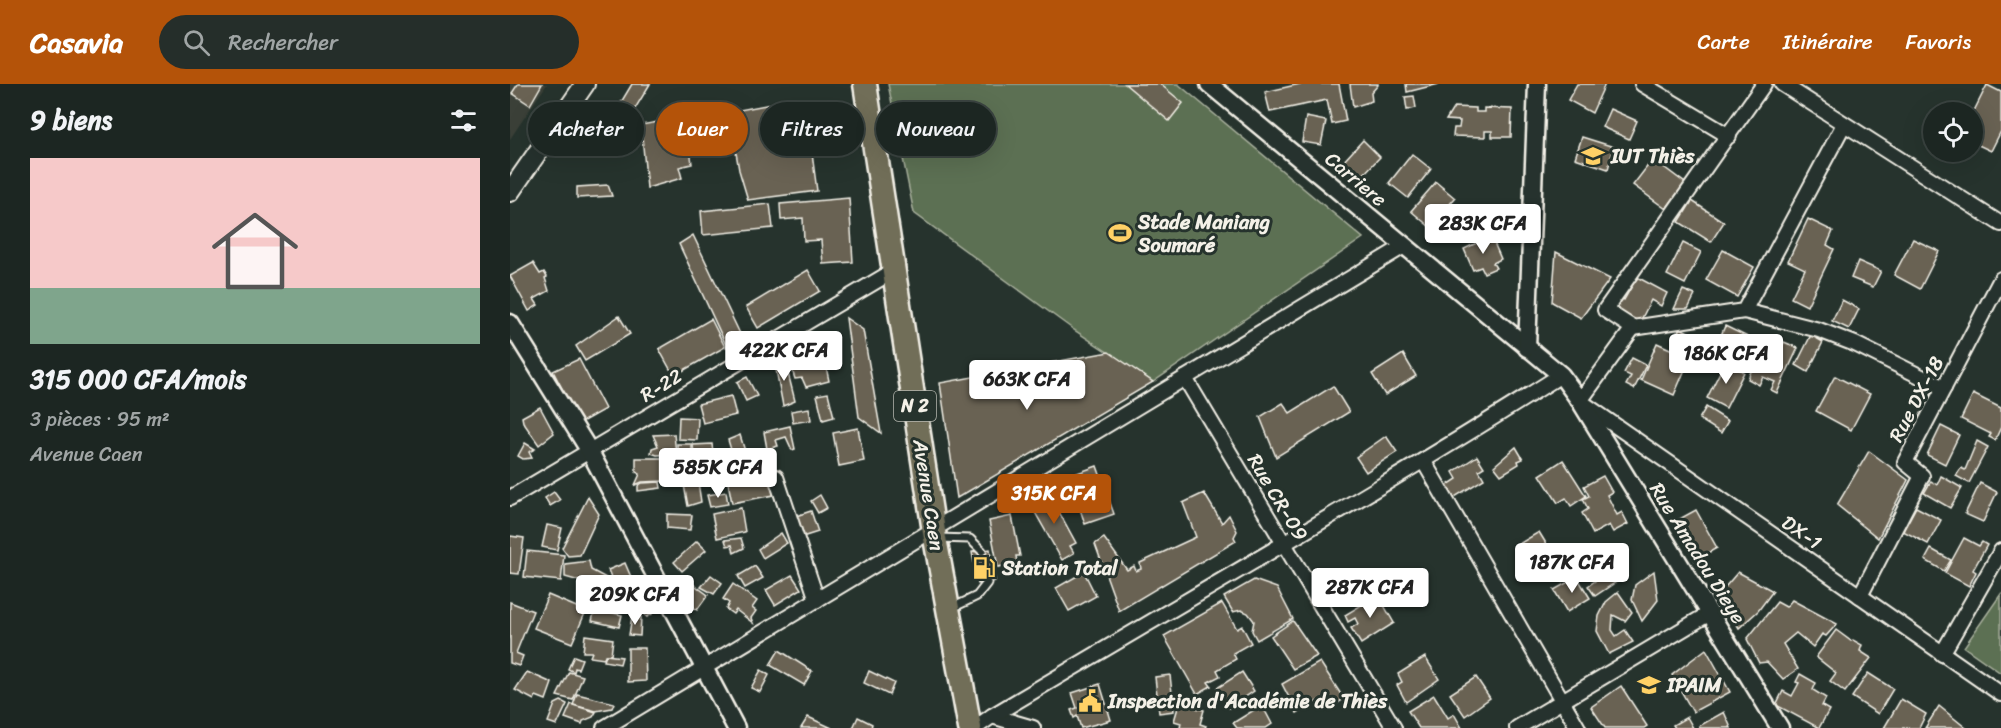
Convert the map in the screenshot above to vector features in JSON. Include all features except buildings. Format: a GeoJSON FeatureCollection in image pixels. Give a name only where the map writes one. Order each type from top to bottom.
{"type":"FeatureCollection","features":[{"type":"Feature","properties":{"kind":"highway","name":"Avenue Caen"},"geometry":{"type":"LineString","coordinates":[[865,84],[934,534],[969,728]]}},
{"type":"Feature","properties":{"kind":"main road"},"geometry":{"type":"LineString","coordinates":[[510,192],[585,84]]}},
{"type":"Feature","properties":{"kind":"street","name":"Carriere"},"geometry":{"type":"LineString","coordinates":[[1209,84],[1561,375]]}},
{"type":"Feature","properties":{"kind":"street"},"geometry":{"type":"LineString","coordinates":[[1527,348],[1537,84]]}},
{"type":"Feature","properties":{"kind":"street"},"geometry":{"type":"LineString","coordinates":[[1642,84],[1729,136]]}},
{"type":"Feature","properties":{"kind":"street"},"geometry":{"type":"LineString","coordinates":[[1764,84],[1605,310],[1633,328],[1744,311],[1828,334],[1944,388]]}},
{"type":"Feature","properties":{"kind":"street"},"geometry":{"type":"LineString","coordinates":[[1782,84],[2001,224]]}},
{"type":"Feature","properties":{"kind":"street"},"geometry":{"type":"LineString","coordinates":[[1744,311],[1845,124]]}},
{"type":"Feature","properties":{"kind":"street"},"geometry":{"type":"LineString","coordinates":[[604,728],[817,600],[934,534],[1185,378],[1404,246]]}},
{"type":"Feature","properties":{"kind":"street","name":"R-22"},"geometry":{"type":"LineString","coordinates":[[510,498],[895,270]]}},
{"type":"Feature","properties":{"kind":"street","name":"Rue DX-18"},"geometry":{"type":"LineString","coordinates":[[1860,596],[1922,476],[1905,462],[2001,279]]}},
{"type":"Feature","properties":{"kind":"street"},"geometry":{"type":"LineString","coordinates":[[510,322],[589,450],[736,728]]}},
{"type":"Feature","properties":{"kind":"street"},"geometry":{"type":"LineString","coordinates":[[1580,401],[1633,328]]}},
{"type":"Feature","properties":{"kind":"street"},"geometry":{"type":"LineString","coordinates":[[975,728],[1282,542],[1424,462],[1561,375]]}},
{"type":"Feature","properties":{"kind":"street","name":"Rue Amadou Dieye"},"geometry":{"type":"LineString","coordinates":[[1561,375],[1580,401],[1780,728]]}},
{"type":"Feature","properties":{"kind":"street","name":"Rue CR-09"},"geometry":{"type":"LineString","coordinates":[[1185,378],[1394,728]]}},
{"type":"Feature","properties":{"kind":"street","name":"DX-1"},"geometry":{"type":"LineString","coordinates":[[1580,401],[2001,694]]}},
{"type":"Feature","properties":{"kind":"street"},"geometry":{"type":"LineString","coordinates":[[1424,462],[1578,728]]}},
{"type":"Feature","properties":{"kind":"street"},"geometry":{"type":"LineString","coordinates":[[776,477],[817,600]]}},
{"type":"Feature","properties":{"kind":"street"},"geometry":{"type":"LineString","coordinates":[[1942,654],[2001,551]]}},
{"type":"Feature","properties":{"kind":"street"},"geometry":{"type":"LineString","coordinates":[[1988,574],[2001,582]]}},
{"type":"Feature","properties":{"kind":"street"},"geometry":{"type":"LineString","coordinates":[[1517,728],[1710,613]]}},
{"type":"Feature","properties":{"kind":"street"},"geometry":{"type":"LineString","coordinates":[[992,716],[1033,728]]}},
{"type":"Feature","properties":{"kind":"lane"},"geometry":{"type":"LineString","coordinates":[[934,534],[970,540],[982,550]]}},
{"type":"Feature","properties":{"kind":"lane"},"geometry":{"type":"LineString","coordinates":[[948,610],[977,596],[987,582]]}},
{"type":"Feature","properties":{"kind":"shaded area"},"geometry":{"type":"Polygon","coordinates":[[[510,84],[547,84],[535,102],[528,102],[528,112],[510,139],[510,84]]]}},
{"type":"Feature","properties":{"kind":"green space","name":"Stade Maniang Soumaré"},"geometry":{"type":"Polygon","coordinates":[[[888,84],[1178,84],[1363,238],[1153,382],[1074,330],[914,213],[903,156],[996,156],[996,102],[892,102],[888,84]]]}},
{"type":"Feature","properties":{"kind":"green space"},"geometry":{"type":"Polygon","coordinates":[[[2001,594],[2001,673],[1964,647],[2001,594]]]}},
{"type":"Feature","properties":{"kind":"place","name":"IUT Thiès"},"geometry":{"type":"Point","coordinates":[1593,156]}},
{"type":"Feature","properties":{"kind":"place","name":"Stade Maniang Soumaré"},"geometry":{"type":"Point","coordinates":[1120,233]}},
{"type":"Feature","properties":{"kind":"place","name":"Station Total"},"geometry":{"type":"Point","coordinates":[984,568]}},
{"type":"Feature","properties":{"kind":"place","name":"IPAIM"},"geometry":{"type":"Point","coordinates":[1649,685]}},
{"type":"Feature","properties":{"kind":"place","name":"Inspection d'Académie de Thiès"},"geometry":{"type":"Point","coordinates":[1090,701]}}]}
